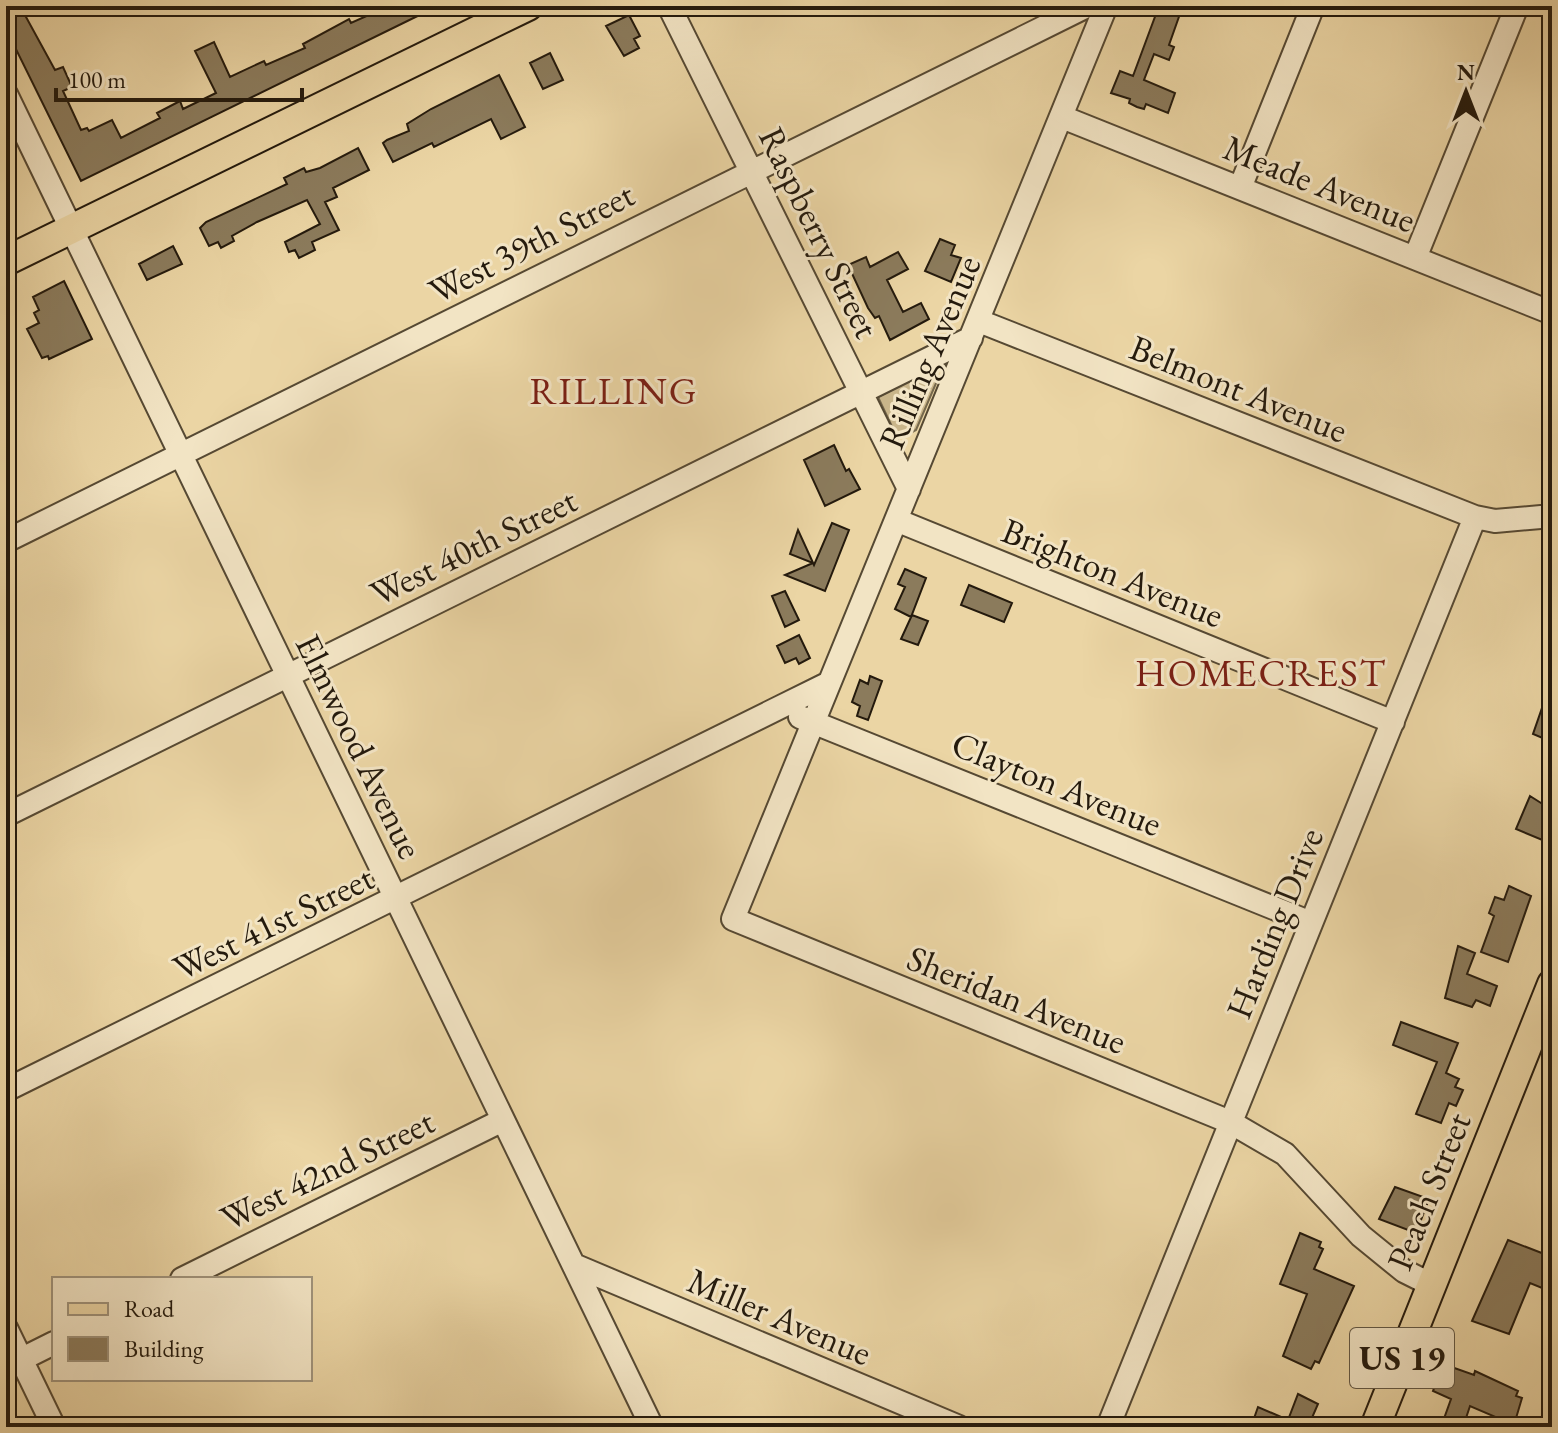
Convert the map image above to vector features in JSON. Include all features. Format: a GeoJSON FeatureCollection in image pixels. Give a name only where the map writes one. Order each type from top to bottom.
{"type":"FeatureCollection","features":[{"type":"Feature","properties":{"kind":"main road"},"geometry":{"type":"LineString","coordinates":[[6,261],[528,6]]}},
{"type":"Feature","properties":{"kind":"main road","name":"Peach Street"},"geometry":{"type":"LineString","coordinates":[[1375,1427],[1552,984]]}},
{"type":"Feature","properties":{"kind":"street","name":"Raspberry Street"},"geometry":{"type":"LineString","coordinates":[[669,6],[909,489]]}},
{"type":"Feature","properties":{"kind":"street","name":"West 39th Street"},"geometry":{"type":"LineString","coordinates":[[6,541],[1087,6]]}},
{"type":"Feature","properties":{"kind":"street","name":"Rilling Avenue"},"geometry":{"type":"LineString","coordinates":[[812,722],[1106,6]]}},
{"type":"Feature","properties":{"kind":"street"},"geometry":{"type":"LineString","coordinates":[[1240,188],[1313,6]]}},
{"type":"Feature","properties":{"kind":"street"},"geometry":{"type":"LineString","coordinates":[[1415,258],[1517,6]]}},
{"type":"Feature","properties":{"kind":"street","name":"Elmwood Avenue"},"geometry":{"type":"LineString","coordinates":[[6,94],[652,1427]]}},
{"type":"Feature","properties":{"kind":"street","name":"Meade Avenue"},"geometry":{"type":"LineString","coordinates":[[1062,117],[1552,313]]}},
{"type":"Feature","properties":{"kind":"street","name":"West 40th Street"},"geometry":{"type":"LineString","coordinates":[[6,815],[862,392],[975,329]]}},
{"type":"Feature","properties":{"kind":"street","name":"Belmont Avenue"},"geometry":{"type":"LineString","coordinates":[[975,329],[1475,517]]}},
{"type":"Feature","properties":{"kind":"street"},"geometry":{"type":"LineString","coordinates":[[1475,517],[1495,521],[1552,516]]}},
{"type":"Feature","properties":{"kind":"street","name":"Harding Drive"},"geometry":{"type":"LineString","coordinates":[[1108,1427],[1475,517]]}},
{"type":"Feature","properties":{"kind":"street","name":"Brighton Avenue"},"geometry":{"type":"LineString","coordinates":[[896,520],[1393,722]]}},
{"type":"Feature","properties":{"kind":"street","name":"West 41st Street"},"geometry":{"type":"LineString","coordinates":[[6,1090],[827,684]]}},
{"type":"Feature","properties":{"kind":"street","name":"Clayton Avenue"},"geometry":{"type":"LineString","coordinates":[[778,709],[1311,923]]}},
{"type":"Feature","properties":{"kind":"street","name":"Sheridan Avenue"},"geometry":{"type":"LineString","coordinates":[[812,722],[733,919],[1230,1122],[1285,1154],[1386,1258],[1432,1285]]}},
{"type":"Feature","properties":{"kind":"street","name":"West 42nd Street"},"geometry":{"type":"LineString","coordinates":[[186,1277],[503,1120]]}},
{"type":"Feature","properties":{"kind":"street","name":"Miller Avenue"},"geometry":{"type":"LineString","coordinates":[[576,1266],[959,1427]]}},
{"type":"Feature","properties":{"kind":"street"},"geometry":{"type":"LineString","coordinates":[[6,1328],[14,1363],[54,1427]]}},
{"type":"Feature","properties":{"kind":"street"},"geometry":{"type":"LineString","coordinates":[[14,1363],[52,1344]]}},
{"type":"Feature","properties":{"kind":"shaded area"},"geometry":{"type":"Polygon","coordinates":[[[933,368],[937,381],[916,430],[903,437],[896,435],[878,397],[933,368]]]}},
{"type":"Feature","properties":{"kind":"building"},"geometry":{"type":"Polygon","coordinates":[[[6,6],[20,6],[55,70],[63,67],[72,87],[63,91],[81,130],[87,128],[89,131],[112,120],[121,138],[160,118],[157,113],[180,101],[183,109],[216,93],[195,51],[214,42],[230,77],[264,61],[266,65],[305,48],[303,44],[349,19],[351,23],[389,6],[438,6],[81,181],[6,29],[6,6]]]}},
{"type":"Feature","properties":{"kind":"building"},"geometry":{"type":"Polygon","coordinates":[[[1159,6],[1181,11],[1169,45],[1174,47],[1169,60],[1154,54],[1144,80],[1175,93],[1168,113],[1146,104],[1144,109],[1137,107],[1129,103],[1130,99],[1111,93],[1120,71],[1133,76],[1159,6]]]}},
{"type":"Feature","properties":{"kind":"building"},"geometry":{"type":"Polygon","coordinates":[[[629,15],[640,36],[634,39],[639,48],[624,56],[606,26],[629,15]]]}},
{"type":"Feature","properties":{"kind":"building"},"geometry":{"type":"Polygon","coordinates":[[[550,53],[563,80],[543,89],[530,63],[550,53]]]}},
{"type":"Feature","properties":{"kind":"building"},"geometry":{"type":"Polygon","coordinates":[[[499,75],[525,127],[501,139],[491,119],[434,147],[432,143],[393,162],[383,143],[409,131],[407,124],[431,109],[499,75]]]}},
{"type":"Feature","properties":{"kind":"building"},"geometry":{"type":"Polygon","coordinates":[[[358,148],[369,170],[333,188],[337,197],[325,202],[339,230],[312,242],[315,250],[299,258],[295,250],[289,252],[285,242],[320,224],[307,200],[257,222],[232,236],[234,241],[221,248],[218,242],[209,246],[200,228],[206,222],[287,184],[284,178],[304,168],[306,172],[320,168],[358,148]]]}},
{"type":"Feature","properties":{"kind":"building"},"geometry":{"type":"Polygon","coordinates":[[[940,239],[955,245],[951,255],[961,258],[951,282],[925,271],[940,239]]]}},
{"type":"Feature","properties":{"kind":"building"},"geometry":{"type":"Polygon","coordinates":[[[173,246],[182,264],[147,280],[139,264],[173,246]]]}},
{"type":"Feature","properties":{"kind":"building"},"geometry":{"type":"Polygon","coordinates":[[[898,252],[908,269],[887,280],[903,312],[921,303],[929,319],[890,340],[879,316],[875,318],[868,308],[848,265],[866,257],[870,267],[898,252]]]}},
{"type":"Feature","properties":{"kind":"building"},"geometry":{"type":"Polygon","coordinates":[[[64,281],[92,339],[49,359],[48,356],[42,358],[27,329],[39,323],[34,313],[39,310],[33,297],[64,281]]]}},
{"type":"Feature","properties":{"kind":"building"},"geometry":{"type":"Polygon","coordinates":[[[834,445],[846,471],[849,469],[860,489],[825,506],[804,460],[834,445]]]}},
{"type":"Feature","properties":{"kind":"building"},"geometry":{"type":"Polygon","coordinates":[[[832,523],[849,530],[825,591],[785,575],[813,563],[790,554],[798,530],[814,565],[832,523]]]}},
{"type":"Feature","properties":{"kind":"building"},"geometry":{"type":"Polygon","coordinates":[[[905,569],[926,578],[911,617],[895,609],[905,587],[898,584],[905,569]]]}},
{"type":"Feature","properties":{"kind":"building"},"geometry":{"type":"Polygon","coordinates":[[[969,585],[1012,603],[1004,622],[961,605],[969,585]]]}},
{"type":"Feature","properties":{"kind":"building"},"geometry":{"type":"Polygon","coordinates":[[[785,591],[799,620],[785,627],[772,596],[785,591]]]}},
{"type":"Feature","properties":{"kind":"building"},"geometry":{"type":"Polygon","coordinates":[[[912,615],[928,621],[918,645],[901,639],[912,615]]]}},
{"type":"Feature","properties":{"kind":"building"},"geometry":{"type":"Polygon","coordinates":[[[799,635],[810,658],[799,664],[796,658],[785,663],[777,646],[799,635]]]}},
{"type":"Feature","properties":{"kind":"building"},"geometry":{"type":"Polygon","coordinates":[[[870,676],[882,681],[868,720],[857,716],[860,706],[852,702],[860,680],[868,684],[870,676]]]}},
{"type":"Feature","properties":{"kind":"building"},"geometry":{"type":"Polygon","coordinates":[[[1552,686],[1552,742],[1533,734],[1552,686]]]}},
{"type":"Feature","properties":{"kind":"building"},"geometry":{"type":"Polygon","coordinates":[[[1530,796],[1552,810],[1552,844],[1516,829],[1530,796]]]}},
{"type":"Feature","properties":{"kind":"building"},"geometry":{"type":"Polygon","coordinates":[[[1509,886],[1531,896],[1508,962],[1481,952],[1494,916],[1489,913],[1495,897],[1504,900],[1509,886]]]}},
{"type":"Feature","properties":{"kind":"building"},"geometry":{"type":"Polygon","coordinates":[[[1458,946],[1475,953],[1467,974],[1497,986],[1490,1006],[1476,1000],[1472,1007],[1445,998],[1458,946]]]}},
{"type":"Feature","properties":{"kind":"building"},"geometry":{"type":"Polygon","coordinates":[[[1401,1022],[1458,1043],[1446,1073],[1459,1079],[1455,1087],[1463,1090],[1456,1106],[1449,1103],[1441,1123],[1416,1114],[1437,1062],[1393,1045],[1401,1022]]]}},
{"type":"Feature","properties":{"kind":"building"},"geometry":{"type":"Polygon","coordinates":[[[1395,1187],[1429,1199],[1416,1233],[1379,1219],[1395,1187]]]}},
{"type":"Feature","properties":{"kind":"building"},"geometry":{"type":"Polygon","coordinates":[[[1300,1233],[1321,1242],[1319,1247],[1323,1249],[1314,1269],[1354,1286],[1319,1363],[1315,1361],[1311,1369],[1283,1356],[1307,1294],[1280,1284],[1300,1233]]]}},
{"type":"Feature","properties":{"kind":"building"},"geometry":{"type":"Polygon","coordinates":[[[1508,1240],[1552,1257],[1552,1292],[1530,1283],[1509,1334],[1472,1321],[1508,1240]]]}},
{"type":"Feature","properties":{"kind":"building"},"geometry":{"type":"Polygon","coordinates":[[[1443,1364],[1474,1375],[1475,1371],[1518,1391],[1516,1396],[1522,1398],[1514,1425],[1470,1406],[1463,1427],[1441,1427],[1451,1399],[1433,1391],[1443,1364]]]}},
{"type":"Feature","properties":{"kind":"building"},"geometry":{"type":"Polygon","coordinates":[[[1298,1394],[1318,1404],[1308,1427],[1251,1427],[1258,1407],[1288,1420],[1298,1394]]]}},
{"type":"Feature","properties":{"kind":"district","name":"RILLING"},"geometry":{"type":"Point","coordinates":[614,391]}},
{"type":"Feature","properties":{"kind":"district","name":"HOMECREST"},"geometry":{"type":"Point","coordinates":[1261,673]}}]}
